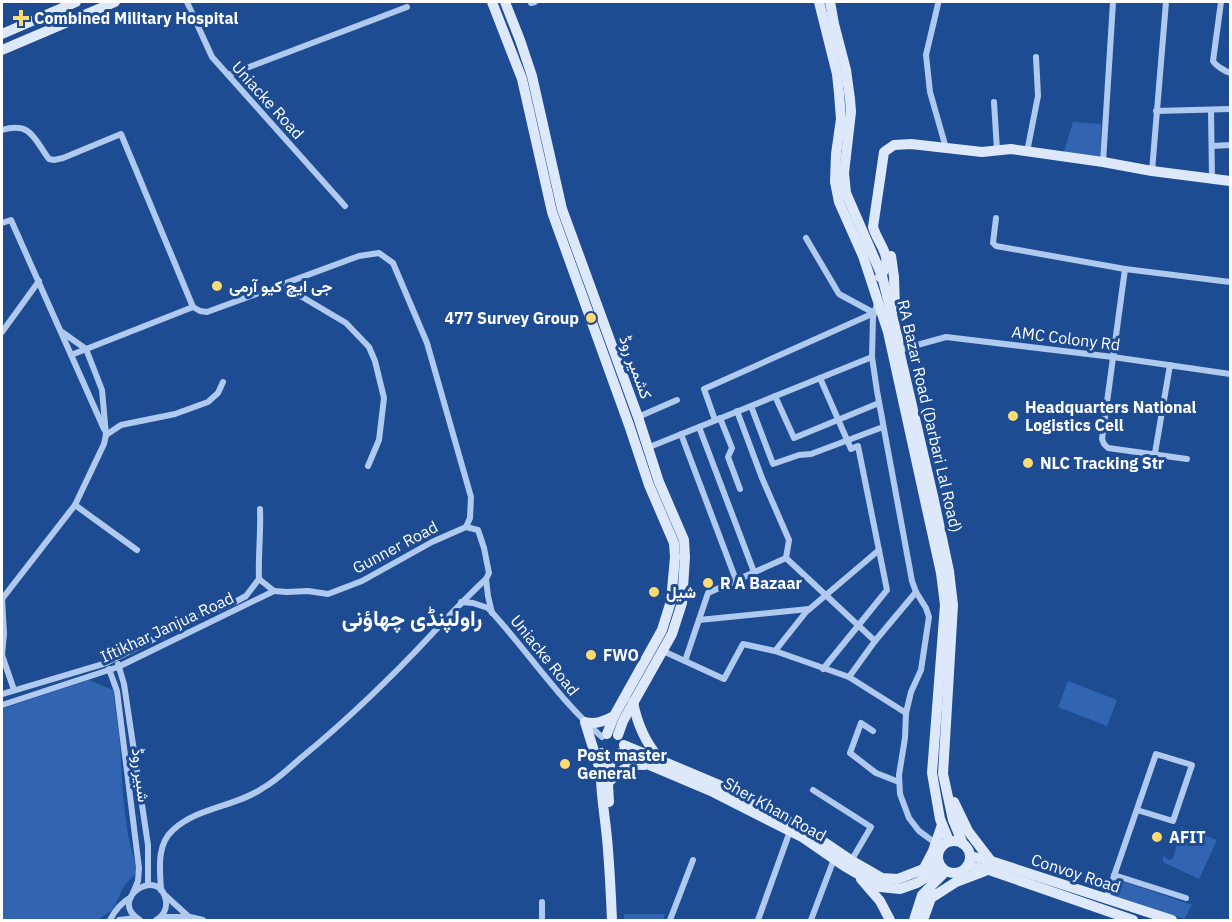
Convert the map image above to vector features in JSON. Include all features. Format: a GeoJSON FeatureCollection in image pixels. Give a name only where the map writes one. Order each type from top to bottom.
{"type":"FeatureCollection","features":[{"type":"Feature","properties":{"kind":"street"},"geometry":{"type":"LineString","coordinates":[[2,34],[76,2]]}},
{"type":"Feature","properties":{"kind":"street"},"geometry":{"type":"LineString","coordinates":[[2,50],[115,2]]}},
{"type":"Feature","properties":{"kind":"street","name":"Uniacke Road"},"geometry":{"type":"LineString","coordinates":[[187,2],[212,57],[345,206]]}},
{"type":"Feature","properties":{"kind":"street","name":"کشمیر روڈ"},"geometry":{"type":"LineString","coordinates":[[492,2],[534,108]]}},
{"type":"Feature","properties":{"kind":"street","name":"کشمیر روڈ"},"geometry":{"type":"LineString","coordinates":[[505,2],[532,76],[534,108],[550,180],[552,212],[635,421],[643,449],[649,486],[674,543],[671,601],[662,630],[614,716],[612,745]]}},
{"type":"Feature","properties":{"kind":"street","name":"RA Bazar Road (Darbari Lal Road)"},"geometry":{"type":"LineString","coordinates":[[819,2],[837,74],[839,93],[841,119],[835,182],[839,202],[863,256],[877,279],[878,301],[888,332],[941,573],[945,605],[933,773],[942,825],[942,844]]}},
{"type":"Feature","properties":{"kind":"street","name":"RA Bazar Road (Darbari Lal Road)"},"geometry":{"type":"LineString","coordinates":[[830,2],[846,70],[850,99],[851,112],[844,173],[846,193],[898,339],[949,571],[953,605],[943,774],[953,820],[963,844]]}},
{"type":"Feature","properties":{"kind":"street"},"geometry":{"type":"LineString","coordinates":[[1103,162],[1113,2]]}},
{"type":"Feature","properties":{"kind":"street"},"geometry":{"type":"LineString","coordinates":[[1152,171],[1166,2]]}},
{"type":"Feature","properties":{"kind":"street"},"geometry":{"type":"LineString","coordinates":[[1221,2],[1213,61],[1214,64],[1230,73]]}},
{"type":"Feature","properties":{"kind":"street"},"geometry":{"type":"LineString","coordinates":[[938,4],[926,56],[930,92],[946,148]]}},
{"type":"Feature","properties":{"kind":"street"},"geometry":{"type":"LineString","coordinates":[[228,75],[407,7]]}},
{"type":"Feature","properties":{"kind":"street"},"geometry":{"type":"LineString","coordinates":[[59,8],[67,21]]}},
{"type":"Feature","properties":{"kind":"street"},"geometry":{"type":"LineString","coordinates":[[509,44],[520,40]]}},
{"type":"Feature","properties":{"kind":"street"},"geometry":{"type":"LineString","coordinates":[[1027,152],[1038,96],[1035,57]]}},
{"type":"Feature","properties":{"kind":"street"},"geometry":{"type":"LineString","coordinates":[[994,102],[997,150]]}},
{"type":"Feature","properties":{"kind":"street"},"geometry":{"type":"LineString","coordinates":[[1156,111],[1230,109]]}},
{"type":"Feature","properties":{"kind":"street"},"geometry":{"type":"LineString","coordinates":[[1211,110],[1212,178]]}},
{"type":"Feature","properties":{"kind":"street"},"geometry":{"type":"LineString","coordinates":[[2,130],[13,126],[23,128],[30,133],[49,159],[54,160],[121,134],[194,307],[200,311],[207,312],[359,256],[379,254],[393,263],[427,343],[471,497],[470,518],[466,527],[478,530],[489,573],[486,579],[351,715],[263,789],[189,817],[172,831],[161,847],[163,893],[167,906],[158,919]]}},
{"type":"Feature","properties":{"kind":"street"},"geometry":{"type":"LineString","coordinates":[[877,279],[887,263],[887,258],[873,227],[884,152],[894,145],[911,144],[982,152],[1011,149],[1230,181]]}},
{"type":"Feature","properties":{"kind":"street"},"geometry":{"type":"LineString","coordinates":[[1212,146],[1230,145]]}},
{"type":"Feature","properties":{"kind":"street"},"geometry":{"type":"LineString","coordinates":[[996,218],[993,243],[996,246],[1125,269],[1230,282]]}},
{"type":"Feature","properties":{"kind":"street"},"geometry":{"type":"LineString","coordinates":[[2,224],[11,220],[106,435]]}},
{"type":"Feature","properties":{"kind":"street"},"geometry":{"type":"LineString","coordinates":[[874,221],[890,251],[898,339]]}},
{"type":"Feature","properties":{"kind":"street"},"geometry":{"type":"LineString","coordinates":[[806,238],[839,294],[874,313]]}},
{"type":"Feature","properties":{"kind":"street"},"geometry":{"type":"LineString","coordinates":[[1125,269],[1102,439],[1108,448],[1187,459]]}},
{"type":"Feature","properties":{"kind":"street"},"geometry":{"type":"LineString","coordinates":[[2,332],[39,281]]}},
{"type":"Feature","properties":{"kind":"street"},"geometry":{"type":"LineString","coordinates":[[282,285],[346,323],[369,347],[384,398],[379,440],[368,466]]}},
{"type":"Feature","properties":{"kind":"street"},"geometry":{"type":"LineString","coordinates":[[878,301],[874,313],[872,357],[879,403],[912,581],[929,617],[921,670],[911,692],[906,713],[899,782],[900,794],[909,818],[919,831],[942,844],[957,841],[968,849],[968,861],[960,872],[945,869]]}},
{"type":"Feature","properties":{"kind":"street"},"geometry":{"type":"LineString","coordinates":[[71,354],[194,307]]}},
{"type":"Feature","properties":{"kind":"street"},"geometry":{"type":"LineString","coordinates":[[740,489],[728,457],[732,448],[704,389],[874,313]]}},
{"type":"Feature","properties":{"kind":"street"},"geometry":{"type":"LineString","coordinates":[[14,690],[2,655],[4,634],[2,598],[75,505],[100,454],[106,435],[102,390],[86,349],[62,332]]}},
{"type":"Feature","properties":{"kind":"street","name":"AMC Colony Rd"},"geometry":{"type":"LineString","coordinates":[[899,350],[946,337],[1230,374]]}},
{"type":"Feature","properties":{"kind":"street"},"geometry":{"type":"LineString","coordinates":[[643,449],[872,357]]}},
{"type":"Feature","properties":{"kind":"street"},"geometry":{"type":"LineString","coordinates":[[1155,453],[1170,365]]}},
{"type":"Feature","properties":{"kind":"street"},"geometry":{"type":"LineString","coordinates":[[820,378],[851,449],[858,446],[887,590],[823,669]]}},
{"type":"Feature","properties":{"kind":"street"},"geometry":{"type":"LineString","coordinates":[[106,435],[121,425],[175,414],[208,402],[218,393],[223,382]]}},
{"type":"Feature","properties":{"kind":"street"},"geometry":{"type":"LineString","coordinates":[[775,396],[794,438],[879,403]]}},
{"type":"Feature","properties":{"kind":"street"},"geometry":{"type":"LineString","coordinates":[[635,421],[677,399]]}},
{"type":"Feature","properties":{"kind":"street"},"geometry":{"type":"LineString","coordinates":[[751,406],[773,464],[799,455],[811,454],[883,427]]}},
{"type":"Feature","properties":{"kind":"street"},"geometry":{"type":"LineString","coordinates":[[737,411],[789,540],[786,558]]}},
{"type":"Feature","properties":{"kind":"street"},"geometry":{"type":"LineString","coordinates":[[699,427],[754,572]]}},
{"type":"Feature","properties":{"kind":"street"},"geometry":{"type":"LineString","coordinates":[[681,434],[736,580]]}},
{"type":"Feature","properties":{"kind":"street","name":"کشمیر روڈ"},"geometry":{"type":"LineString","coordinates":[[612,745],[623,720],[672,634],[682,603],[684,540],[643,449]]}},
{"type":"Feature","properties":{"kind":"street"},"geometry":{"type":"LineString","coordinates":[[75,505],[137,550]]}},
{"type":"Feature","properties":{"kind":"street"},"geometry":{"type":"LineString","coordinates":[[260,509],[259,579],[274,591]]}},
{"type":"Feature","properties":{"kind":"street","name":"Gunner Road"},"geometry":{"type":"LineString","coordinates":[[274,591],[308,591],[328,594],[362,582],[432,542],[466,527]]}},
{"type":"Feature","properties":{"kind":"street"},"geometry":{"type":"LineString","coordinates":[[775,651],[809,609],[879,550]]}},
{"type":"Feature","properties":{"kind":"street"},"geometry":{"type":"LineString","coordinates":[[685,661],[708,593],[786,558]]}},
{"type":"Feature","properties":{"kind":"street"},"geometry":{"type":"LineString","coordinates":[[786,558],[875,641]]}},
{"type":"Feature","properties":{"kind":"street","name":"Iftikhar Janjua Road"},"geometry":{"type":"LineString","coordinates":[[2,694],[106,663],[246,596],[259,579]]}},
{"type":"Feature","properties":{"kind":"street"},"geometry":{"type":"LineString","coordinates":[[486,579],[492,613]]}},
{"type":"Feature","properties":{"kind":"street","name":"Iftikhar Janjua Road"},"geometry":{"type":"LineString","coordinates":[[2,705],[118,667],[274,591]]}},
{"type":"Feature","properties":{"kind":"street"},"geometry":{"type":"LineString","coordinates":[[849,677],[875,641],[916,592]]}},
{"type":"Feature","properties":{"kind":"street","name":"Uniacke Road"},"geometry":{"type":"LineString","coordinates":[[461,602],[488,608],[568,704],[612,745]]}},
{"type":"Feature","properties":{"kind":"street"},"geometry":{"type":"LineString","coordinates":[[699,620],[809,609]]}},
{"type":"Feature","properties":{"kind":"street"},"geometry":{"type":"LineString","coordinates":[[663,651],[724,679],[743,644],[775,651],[849,677],[906,713]]}},
{"type":"Feature","properties":{"kind":"street","name":"شبیر روڈ"},"geometry":{"type":"LineString","coordinates":[[116,658],[124,684],[148,845],[148,885]]}},
{"type":"Feature","properties":{"kind":"street","name":"شبیر روڈ"},"geometry":{"type":"LineString","coordinates":[[106,663],[117,691],[139,868],[138,881],[132,895]]}},
{"type":"Feature","properties":{"kind":"street"},"geometry":{"type":"LineString","coordinates":[[633,702],[636,717],[648,744],[663,761]]}},
{"type":"Feature","properties":{"kind":"street"},"geometry":{"type":"LineString","coordinates":[[585,722],[592,724],[614,716]]}},
{"type":"Feature","properties":{"kind":"street"},"geometry":{"type":"LineString","coordinates":[[585,722],[600,770],[612,921]]}},
{"type":"Feature","properties":{"kind":"street"},"geometry":{"type":"LineString","coordinates":[[873,731],[861,723],[850,753],[876,773],[899,782]]}},
{"type":"Feature","properties":{"kind":"street"},"geometry":{"type":"LineString","coordinates":[[600,770],[612,745]]}},
{"type":"Feature","properties":{"kind":"street"},"geometry":{"type":"LineString","coordinates":[[612,745],[608,784],[617,921]]}},
{"type":"Feature","properties":{"kind":"street","name":"Sher Khan Road"},"geometry":{"type":"LineString","coordinates":[[612,745],[663,761],[717,784],[806,830],[851,861],[882,878],[898,879],[923,870],[945,869]]}},
{"type":"Feature","properties":{"kind":"street","name":"Sher Khan Road"},"geometry":{"type":"LineString","coordinates":[[612,745],[802,837],[880,887],[900,889],[945,869]]}},
{"type":"Feature","properties":{"kind":"street"},"geometry":{"type":"LineString","coordinates":[[1106,898],[1156,754],[1192,765],[1173,821],[1137,810]]}},
{"type":"Feature","properties":{"kind":"street"},"geometry":{"type":"LineString","coordinates":[[608,784],[617,773],[626,768],[638,764],[650,765]]}},
{"type":"Feature","properties":{"kind":"street"},"geometry":{"type":"LineString","coordinates":[[931,898],[990,865],[968,831],[946,785]]}},
{"type":"Feature","properties":{"kind":"street"},"geometry":{"type":"LineString","coordinates":[[813,790],[871,827],[851,861]]}},
{"type":"Feature","properties":{"kind":"street"},"geometry":{"type":"LineString","coordinates":[[758,921],[790,831]]}},
{"type":"Feature","properties":{"kind":"street"},"geometry":{"type":"LineString","coordinates":[[942,844],[938,855],[945,869]]}},
{"type":"Feature","properties":{"kind":"street"},"geometry":{"type":"LineString","coordinates":[[923,870],[942,844]]}},
{"type":"Feature","properties":{"kind":"street"},"geometry":{"type":"LineString","coordinates":[[811,921],[834,859]]}},
{"type":"Feature","properties":{"kind":"street"},"geometry":{"type":"LineString","coordinates":[[670,921],[693,860]]}},
{"type":"Feature","properties":{"kind":"street","name":"Convoy Road"},"geometry":{"type":"LineString","coordinates":[[968,861],[990,865],[1106,898],[1172,921]]}},
{"type":"Feature","properties":{"kind":"street","name":"Convoy Road"},"geometry":{"type":"LineString","coordinates":[[990,865],[1133,921]]}},
{"type":"Feature","properties":{"kind":"street"},"geometry":{"type":"LineString","coordinates":[[923,921],[945,869]]}},
{"type":"Feature","properties":{"kind":"street"},"geometry":{"type":"LineString","coordinates":[[914,921],[922,895],[945,869]]}},
{"type":"Feature","properties":{"kind":"street"},"geometry":{"type":"LineString","coordinates":[[856,873],[880,901],[890,921]]}},
{"type":"Feature","properties":{"kind":"street"},"geometry":{"type":"LineString","coordinates":[[1114,875],[1186,898]]}},
{"type":"Feature","properties":{"kind":"street"},"geometry":{"type":"LineString","coordinates":[[110,921],[122,903],[140,887],[148,885],[155,886],[190,917]]}},
{"type":"Feature","properties":{"kind":"street"},"geometry":{"type":"LineString","coordinates":[[132,895],[129,904],[138,920]]}},
{"type":"Feature","properties":{"kind":"street"},"geometry":{"type":"LineString","coordinates":[[542,902],[542,921]]}},
{"type":"Feature","properties":{"kind":"street"},"geometry":{"type":"LineString","coordinates":[[158,919],[190,917],[203,921]]}},
{"type":"Feature","properties":{"kind":"street"},"geometry":{"type":"LineString","coordinates":[[119,921],[138,920]]}},
{"type":"Feature","properties":{"kind":"shaded area"},"geometry":{"type":"Polygon","coordinates":[[[1073,122],[1101,124],[1100,160],[1063,155],[1073,122]]]}},
{"type":"Feature","properties":{"kind":"shaded area"},"geometry":{"type":"Polygon","coordinates":[[[89,680],[113,690],[128,835],[137,872],[124,886],[113,909],[98,920],[2,920],[2,709],[89,680]]]}},
{"type":"Feature","properties":{"kind":"shaded area"},"geometry":{"type":"Polygon","coordinates":[[[1068,681],[1117,700],[1107,726],[1058,707],[1068,681]]]}},
{"type":"Feature","properties":{"kind":"shaded area"},"geometry":{"type":"Polygon","coordinates":[[[1181,827],[1217,840],[1199,879],[1163,862],[1163,856],[1169,860],[1173,859],[1181,827]]]}},
{"type":"Feature","properties":{"kind":"shaded area"},"geometry":{"type":"Polygon","coordinates":[[[1113,878],[1192,905],[1184,919],[1109,895],[1113,878]]]}},
{"type":"Feature","properties":{"kind":"shaded area"},"geometry":{"type":"Polygon","coordinates":[[[624,914],[665,914],[663,920],[624,920],[624,914]]]}},
{"type":"Feature","properties":{"kind":"place","name":"Combined Military Hospital"},"geometry":{"type":"Point","coordinates":[21,18]}},
{"type":"Feature","properties":{"kind":"place","name":"جی ایچ کیو آرمی"},"geometry":{"type":"Point","coordinates":[217,286]}},
{"type":"Feature","properties":{"kind":"place","name":"477 Survey Group"},"geometry":{"type":"Point","coordinates":[591,318]}},
{"type":"Feature","properties":{"kind":"place","name":"Headquarters National Logistics Cell"},"geometry":{"type":"Point","coordinates":[1013,416]}},
{"type":"Feature","properties":{"kind":"place","name":"NLC Tracking Str"},"geometry":{"type":"Point","coordinates":[1028,463]}},
{"type":"Feature","properties":{"kind":"place","name":"R A Bazaar"},"geometry":{"type":"Point","coordinates":[708,583]}},
{"type":"Feature","properties":{"kind":"place","name":"شیل"},"geometry":{"type":"Point","coordinates":[654,592]}},
{"type":"Feature","properties":{"kind":"place","name":"FWO"},"geometry":{"type":"Point","coordinates":[591,655]}},
{"type":"Feature","properties":{"kind":"place","name":"Post master General"},"geometry":{"type":"Point","coordinates":[565,764]}},
{"type":"Feature","properties":{"kind":"place","name":"AFIT"},"geometry":{"type":"Point","coordinates":[1157,837]}},
{"type":"Feature","properties":{"kind":"district","name":"راولپنڈی چھاؤنی"},"geometry":{"type":"Point","coordinates":[412,618]}}]}
